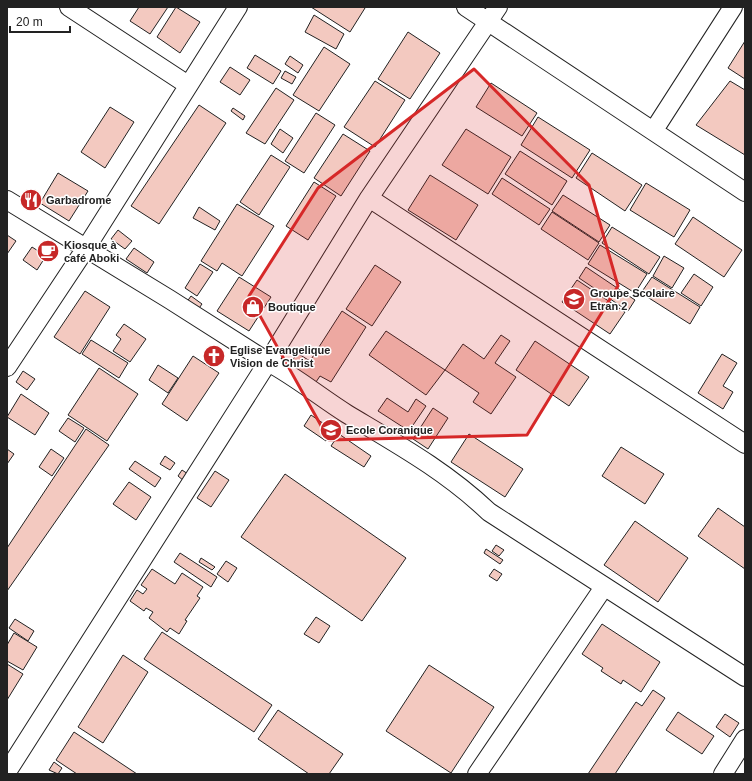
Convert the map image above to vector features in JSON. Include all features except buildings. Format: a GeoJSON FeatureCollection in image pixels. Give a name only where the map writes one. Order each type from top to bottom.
{"type":"FeatureCollection","features":[{"type":"Feature","properties":{"kind":"street"},"geometry":{"type":"LineString","coordinates":[[69,7],[188,85]]}},
{"type":"Feature","properties":{"kind":"street"},"geometry":{"type":"LineString","coordinates":[[7,367],[86,248],[238,7]]}},
{"type":"Feature","properties":{"kind":"street"},"geometry":{"type":"LineString","coordinates":[[466,7],[654,130],[745,192]]}},
{"type":"Feature","properties":{"kind":"street"},"geometry":{"type":"LineString","coordinates":[[7,772],[268,362],[369,198],[498,7]]}},
{"type":"Feature","properties":{"kind":"street"},"geometry":{"type":"LineString","coordinates":[[654,130],[733,7]]}},
{"type":"Feature","properties":{"kind":"street"},"geometry":{"type":"LineString","coordinates":[[369,198],[745,444]]}},
{"type":"Feature","properties":{"kind":"street"},"geometry":{"type":"LineString","coordinates":[[7,200],[169,299],[268,362],[285,371],[345,413],[423,459],[453,480],[489,512],[745,677]]}},
{"type":"Feature","properties":{"kind":"street"},"geometry":{"type":"LineString","coordinates":[[477,774],[604,587]]}},
{"type":"Feature","properties":{"kind":"street"},"geometry":{"type":"LineString","coordinates":[[723,774],[745,739]]}},
{"type":"Feature","properties":{"kind":"highlighted area"},"geometry":{"type":"Polygon","coordinates":[[[474,69],[589,185],[618,286],[527,435],[329,440],[249,296],[318,188],[474,69]]]}},
{"type":"Feature","properties":{"kind":"place","name":"Garbadrome"},"geometry":{"type":"Point","coordinates":[31,200]}},
{"type":"Feature","properties":{"kind":"place","name":"Kiosque à café Aboki"},"geometry":{"type":"Point","coordinates":[48,251]}},
{"type":"Feature","properties":{"kind":"place","name":"Groupe Scolaire Etran 2"},"geometry":{"type":"Point","coordinates":[574,299]}},
{"type":"Feature","properties":{"kind":"place","name":"Boutique"},"geometry":{"type":"Point","coordinates":[253,307]}},
{"type":"Feature","properties":{"kind":"place","name":"Eglise Evangelique Vision de Christ"},"geometry":{"type":"Point","coordinates":[214,356]}},
{"type":"Feature","properties":{"kind":"place","name":"Ecole Coranique"},"geometry":{"type":"Point","coordinates":[331,430]}}]}
